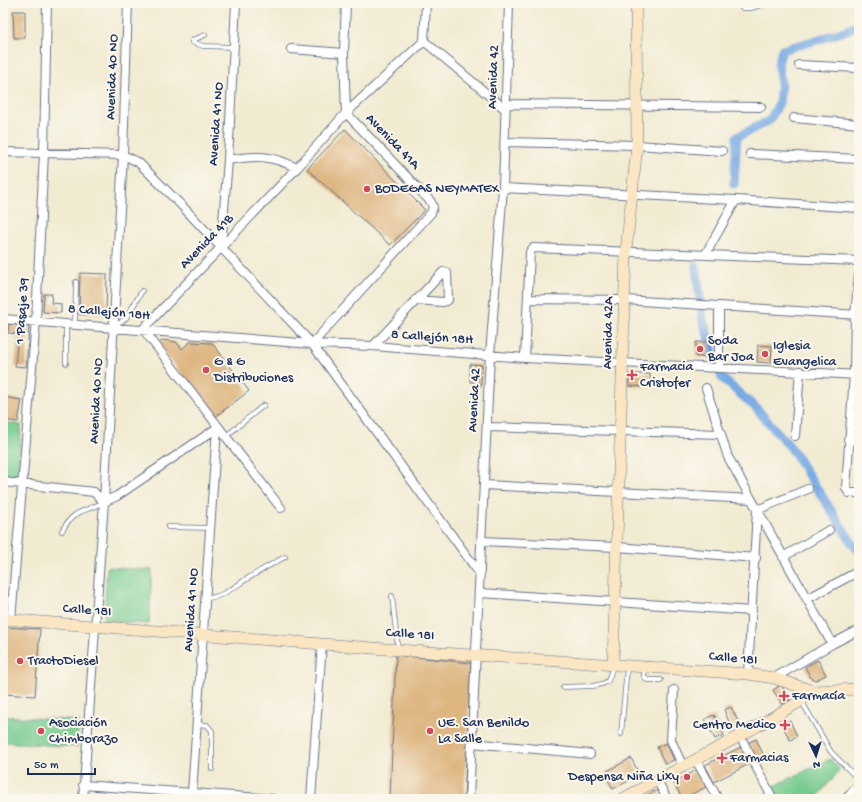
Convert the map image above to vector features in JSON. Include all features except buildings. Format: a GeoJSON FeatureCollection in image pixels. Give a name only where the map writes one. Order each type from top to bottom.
{"type":"FeatureCollection","features":[{"type":"Feature","properties":{"kind":"street","name":"1 Pasaje 39"},"geometry":{"type":"LineString","coordinates":[[7,620],[22,484],[36,320],[44,153],[47,3]]}},
{"type":"Feature","properties":{"kind":"street","name":"Avenida 40 NO"},"geometry":{"type":"LineString","coordinates":[[83,799],[96,626],[114,327],[123,154],[128,3]]}},
{"type":"Feature","properties":{"kind":"street","name":"Avenida 41 NO"},"geometry":{"type":"LineString","coordinates":[[221,247],[235,47],[236,3]]}},
{"type":"Feature","properties":{"kind":"street","name":"Avenida 41A"},"geometry":{"type":"LineString","coordinates":[[312,344],[431,213],[432,206],[431,202],[346,113],[344,53],[346,3]]}},
{"type":"Feature","properties":{"kind":"street"},"geometry":{"type":"LineString","coordinates":[[426,3],[424,40],[506,107],[761,107]]}},
{"type":"Feature","properties":{"kind":"street","name":"Avenida 42"},"geometry":{"type":"LineString","coordinates":[[469,799],[480,593],[490,355],[503,188],[509,3]]}},
{"type":"Feature","properties":{"kind":"street","name":"Avenida 42A"},"geometry":{"type":"LineString","coordinates":[[613,664],[624,362],[626,252],[637,146],[638,106],[636,3]]}},
{"type":"Feature","properties":{"kind":"street","name":"Avenida 41B"},"geometry":{"type":"LineString","coordinates":[[143,329],[297,168],[346,113],[424,40]]}},
{"type":"Feature","properties":{"kind":"street"},"geometry":{"type":"LineString","coordinates":[[291,49],[344,53]]}},
{"type":"Feature","properties":{"kind":"street"},"geometry":{"type":"LineString","coordinates":[[799,65],[859,68]]}},
{"type":"Feature","properties":{"kind":"street"},"geometry":{"type":"LineString","coordinates":[[794,118],[859,124]]}},
{"type":"Feature","properties":{"kind":"street"},"geometry":{"type":"LineString","coordinates":[[505,142],[722,150]]}},
{"type":"Feature","properties":{"kind":"street"},"geometry":{"type":"LineString","coordinates":[[3,152],[123,154],[138,162],[221,247],[312,344],[480,574]]}},
{"type":"Feature","properties":{"kind":"street"},"geometry":{"type":"LineString","coordinates":[[750,154],[859,159]]}},
{"type":"Feature","properties":{"kind":"street"},"geometry":{"type":"LineString","coordinates":[[228,160],[265,156],[297,168]]}},
{"type":"Feature","properties":{"kind":"street"},"geometry":{"type":"LineString","coordinates":[[503,188],[859,208]]}},
{"type":"Feature","properties":{"kind":"street"},"geometry":{"type":"LineString","coordinates":[[705,255],[736,200]]}},
{"type":"Feature","properties":{"kind":"street"},"geometry":{"type":"LineString","coordinates":[[525,358],[530,252],[533,248],[859,261]]}},
{"type":"Feature","properties":{"kind":"street"},"geometry":{"type":"LineString","coordinates":[[373,346],[415,300],[443,272],[447,273],[448,300],[443,302],[415,300]]}},
{"type":"Feature","properties":{"kind":"street"},"geometry":{"type":"LineString","coordinates":[[859,275],[856,375],[848,439],[846,488],[849,492],[859,493]]}},
{"type":"Feature","properties":{"kind":"street"},"geometry":{"type":"LineString","coordinates":[[528,299],[625,300],[857,315]]}},
{"type":"Feature","properties":{"kind":"street"},"geometry":{"type":"LineString","coordinates":[[719,306],[719,367]]}},
{"type":"Feature","properties":{"kind":"street","name":"8 Callejón 18H"},"geometry":{"type":"LineString","coordinates":[[3,319],[36,320],[312,344],[373,346],[525,358],[856,375]]}},
{"type":"Feature","properties":{"kind":"street"},"geometry":{"type":"LineString","coordinates":[[143,329],[281,508]]}},
{"type":"Feature","properties":{"kind":"street"},"geometry":{"type":"LineString","coordinates":[[795,436],[800,371]]}},
{"type":"Feature","properties":{"kind":"street"},"geometry":{"type":"LineString","coordinates":[[706,388],[728,457],[832,644]]}},
{"type":"Feature","properties":{"kind":"street"},"geometry":{"type":"LineString","coordinates":[[487,427],[721,434]]}},
{"type":"Feature","properties":{"kind":"street"},"geometry":{"type":"LineString","coordinates":[[3,482],[94,492],[104,502],[117,496],[218,428]]}},
{"type":"Feature","properties":{"kind":"street","name":"Avenida 41 NO"},"geometry":{"type":"LineString","coordinates":[[192,793],[218,428]]}},
{"type":"Feature","properties":{"kind":"street"},"geometry":{"type":"LineString","coordinates":[[848,439],[859,439]]}},
{"type":"Feature","properties":{"kind":"street"},"geometry":{"type":"LineString","coordinates":[[484,485],[751,499]]}},
{"type":"Feature","properties":{"kind":"street"},"geometry":{"type":"LineString","coordinates":[[757,510],[808,490]]}},
{"type":"Feature","properties":{"kind":"street"},"geometry":{"type":"LineString","coordinates":[[748,674],[756,558],[757,510]]}},
{"type":"Feature","properties":{"kind":"street"},"geometry":{"type":"LineString","coordinates":[[783,557],[828,530]]}},
{"type":"Feature","properties":{"kind":"street"},"geometry":{"type":"LineString","coordinates":[[482,541],[617,547],[756,558]]}},
{"type":"Feature","properties":{"kind":"street"},"geometry":{"type":"LineString","coordinates":[[807,599],[859,570]]}},
{"type":"Feature","properties":{"kind":"street"},"geometry":{"type":"LineString","coordinates":[[480,593],[752,611]]}},
{"type":"Feature","properties":{"kind":"street","name":"Calle 18I"},"geometry":{"type":"LineString","coordinates":[[7,620],[398,650],[477,654],[748,674],[774,678],[813,691]]}},
{"type":"Feature","properties":{"kind":"street"},"geometry":{"type":"LineString","coordinates":[[774,678],[859,630]]}},
{"type":"Feature","properties":{"kind":"street"},"geometry":{"type":"LineString","coordinates":[[311,799],[322,643]]}},
{"type":"Feature","properties":{"kind":"street"},"geometry":{"type":"LineString","coordinates":[[622,799],[740,736],[801,701],[813,691],[859,689]]}},
{"type":"Feature","properties":{"kind":"street"},"geometry":{"type":"LineString","coordinates":[[674,690],[672,740],[683,767]]}},
{"type":"Feature","properties":{"kind":"street"},"geometry":{"type":"LineString","coordinates":[[740,736],[773,799]]}},
{"type":"Feature","properties":{"kind":"street"},"geometry":{"type":"LineString","coordinates":[[472,742],[590,754]]}},
{"type":"Feature","properties":{"kind":"street"},"geometry":{"type":"LineString","coordinates":[[696,760],[718,799]]}},
{"type":"Feature","properties":{"kind":"street"},"geometry":{"type":"LineString","coordinates":[[657,780],[667,799]]}},
{"type":"Feature","properties":{"kind":"street"},"geometry":{"type":"LineString","coordinates":[[846,799],[859,784]]}},
{"type":"Feature","properties":{"kind":"street"},"geometry":{"type":"LineString","coordinates":[[84,785],[273,799]]}},
{"type":"Feature","properties":{"kind":"lane"},"geometry":{"type":"LineString","coordinates":[[738,3],[742,8],[751,8],[768,3]]}},
{"type":"Feature","properties":{"kind":"lane"},"geometry":{"type":"LineString","coordinates":[[205,35],[193,40],[192,42],[203,46],[235,47]]}},
{"type":"Feature","properties":{"kind":"lane"},"geometry":{"type":"LineString","coordinates":[[3,259],[3,269]]}},
{"type":"Feature","properties":{"kind":"lane"},"geometry":{"type":"LineString","coordinates":[[75,324],[76,282]]}},
{"type":"Feature","properties":{"kind":"lane"},"geometry":{"type":"LineString","coordinates":[[114,327],[126,318],[142,291]]}},
{"type":"Feature","properties":{"kind":"lane"},"geometry":{"type":"LineString","coordinates":[[66,323],[66,363]]}},
{"type":"Feature","properties":{"kind":"lane"},"geometry":{"type":"LineString","coordinates":[[225,437],[264,405]]}},
{"type":"Feature","properties":{"kind":"lane"},"geometry":{"type":"LineString","coordinates":[[62,530],[70,517],[80,511],[104,502]]}},
{"type":"Feature","properties":{"kind":"lane"},"geometry":{"type":"LineString","coordinates":[[168,526],[211,528]]}},
{"type":"Feature","properties":{"kind":"lane"},"geometry":{"type":"LineString","coordinates":[[206,598],[214,598],[231,590],[264,568],[285,557]]}},
{"type":"Feature","properties":{"kind":"lane"},"geometry":{"type":"LineString","coordinates":[[392,596],[398,650]]}},
{"type":"Feature","properties":{"kind":"lane"},"geometry":{"type":"LineString","coordinates":[[563,687],[602,684],[608,681],[613,664]]}},
{"type":"Feature","properties":{"kind":"lane"},"geometry":{"type":"LineString","coordinates":[[621,734],[628,665]]}},
{"type":"Feature","properties":{"kind":"lane"},"geometry":{"type":"LineString","coordinates":[[644,666],[644,676],[647,680],[661,680]]}},
{"type":"Feature","properties":{"kind":"lane"},"geometry":{"type":"LineString","coordinates":[[801,701],[831,752],[859,780]]}},
{"type":"Feature","properties":{"kind":"lane"},"geometry":{"type":"LineString","coordinates":[[196,724],[207,725],[212,731],[212,769]]}},
{"type":"Feature","properties":{"kind":"green space"},"geometry":{"type":"Polygon","coordinates":[[[3,422],[21,425],[19,476],[3,474],[3,422]]]}},
{"type":"Feature","properties":{"kind":"green space"},"geometry":{"type":"Polygon","coordinates":[[[107,567],[152,570],[149,624],[104,621],[107,567]]]}},
{"type":"Feature","properties":{"kind":"green space","name":"Asociación Chimborazo"},"geometry":{"type":"Polygon","coordinates":[[[3,716],[79,721],[77,747],[3,742],[3,716]]]}},
{"type":"Feature","properties":{"kind":"green space"},"geometry":{"type":"Polygon","coordinates":[[[830,759],[840,770],[815,799],[779,799],[772,787],[830,759]]]}},
{"type":"Feature","properties":{"kind":"waterway"},"geometry":{"type":"LineString","coordinates":[[734,184],[737,137],[770,120],[779,103],[781,84],[778,64],[782,50],[831,36],[859,25]]}},
{"type":"Feature","properties":{"kind":"waterway"},"geometry":{"type":"LineString","coordinates":[[696,266],[703,321],[722,378],[756,408],[791,448],[852,543],[859,551]]}},
{"type":"Feature","properties":{"kind":"place","name":"BODEGAS NEYMATEX"},"geometry":{"type":"Point","coordinates":[367,189]}},
{"type":"Feature","properties":{"kind":"place","name":"Soda Bar Joa"},"geometry":{"type":"Point","coordinates":[700,349]}},
{"type":"Feature","properties":{"kind":"place","name":"Iglesia Evangelica"},"geometry":{"type":"Point","coordinates":[765,354]}},
{"type":"Feature","properties":{"kind":"place","name":"G & G Distribuciones"},"geometry":{"type":"Point","coordinates":[206,370]}},
{"type":"Feature","properties":{"kind":"place","name":"Farmacia Cristofer"},"geometry":{"type":"Point","coordinates":[632,375]}},
{"type":"Feature","properties":{"kind":"place","name":"TractoDiesel"},"geometry":{"type":"Point","coordinates":[20,661]}},
{"type":"Feature","properties":{"kind":"place","name":"Farmacía"},"geometry":{"type":"Point","coordinates":[784,696]}},
{"type":"Feature","properties":{"kind":"place","name":"Centro Medico"},"geometry":{"type":"Point","coordinates":[785,725]}},
{"type":"Feature","properties":{"kind":"place","name":"Asociación Chimborazo"},"geometry":{"type":"Point","coordinates":[41,731]}},
{"type":"Feature","properties":{"kind":"place","name":"UE. San Benildo La Salle"},"geometry":{"type":"Point","coordinates":[430,731]}},
{"type":"Feature","properties":{"kind":"place","name":"Farmacias"},"geometry":{"type":"Point","coordinates":[722,758]}},
{"type":"Feature","properties":{"kind":"place","name":"Despensa Niña Lixy"},"geometry":{"type":"Point","coordinates":[687,777]}}]}
